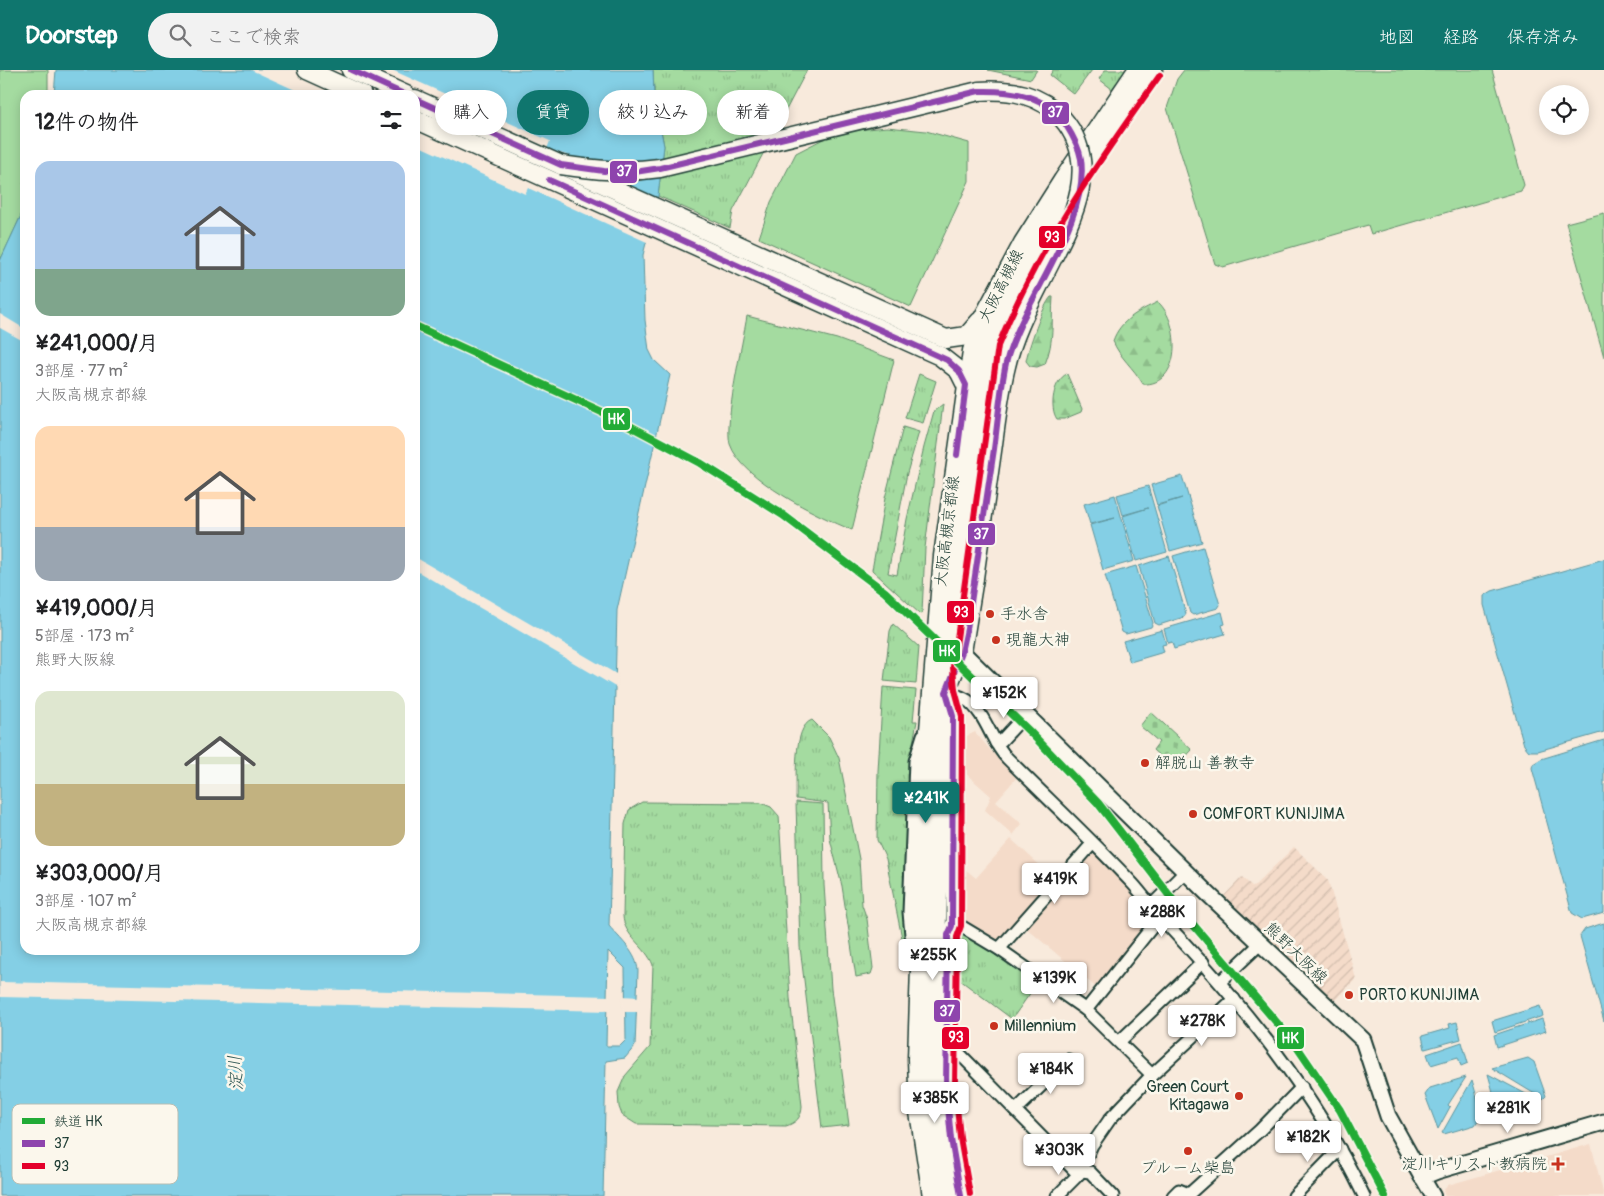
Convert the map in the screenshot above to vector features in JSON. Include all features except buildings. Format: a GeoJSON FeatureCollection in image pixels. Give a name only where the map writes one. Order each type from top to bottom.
{"type":"FeatureCollection","features":[{"type":"Feature","properties":{"kind":"main road"},"geometry":{"type":"LineString","coordinates":[[307,70],[351,90]]}},
{"type":"Feature","properties":{"kind":"main road"},"geometry":{"type":"LineString","coordinates":[[351,70],[395,90]]}},
{"type":"Feature","properties":{"kind":"main road","name":"大阪高槻線"},"geometry":{"type":"LineString","coordinates":[[966,385],[972,351],[984,316],[1043,211],[1137,70]]}},
{"type":"Feature","properties":{"kind":"main road","name":"大阪高槻線"},"geometry":{"type":"LineString","coordinates":[[989,344],[1014,284],[1050,223],[1153,70]]}},
{"type":"Feature","properties":{"kind":"main road","name":"大阪高槻京都線"},"geometry":{"type":"LineString","coordinates":[[560,165],[604,171],[635,172],[660,168],[980,91],[1000,90],[1020,93],[1037,99],[1060,117],[1072,132],[1078,148],[1082,171],[1080,193],[1069,226],[1018,328],[1006,365],[962,652],[946,692]]}},
{"type":"Feature","properties":{"kind":"main road","name":"大阪高槻京都線"},"geometry":{"type":"LineString","coordinates":[[420,101],[946,339],[967,336],[977,327],[984,316]]}},
{"type":"Feature","properties":{"kind":"main road"},"geometry":{"type":"LineString","coordinates":[[420,121],[940,356],[959,371],[966,385]]}},
{"type":"Feature","properties":{"kind":"main road"},"geometry":{"type":"LineString","coordinates":[[940,356],[972,351],[989,344]]}},
{"type":"Feature","properties":{"kind":"main road","name":"大阪高槻京都線"},"geometry":{"type":"LineString","coordinates":[[948,1196],[937,1134],[931,1066],[946,692],[944,667],[989,344]]}},
{"type":"Feature","properties":{"kind":"main road","name":"大阪高槻京都線"},"geometry":{"type":"LineString","coordinates":[[932,1196],[920,1112],[916,1059],[930,712],[943,556],[966,385]]}},
{"type":"Feature","properties":{"kind":"main road","name":"熊野大阪線"},"geometry":{"type":"LineString","coordinates":[[962,652],[1027,713],[1260,943],[1363,1040],[1388,1116],[1422,1177]]}},
{"type":"Feature","properties":{"kind":"main road"},"geometry":{"type":"LineString","coordinates":[[1422,1177],[1604,1122]]}},
{"type":"Feature","properties":{"kind":"street"},"geometry":{"type":"LineString","coordinates":[[946,692],[966,699],[984,719],[998,749],[1092,844],[1220,982],[1302,1087],[1340,1149],[1364,1196]]}},
{"type":"Feature","properties":{"kind":"street"},"geometry":{"type":"LineString","coordinates":[[946,692],[953,716],[952,926],[948,935],[945,1048],[948,1113],[961,1196]]}},
{"type":"Feature","properties":{"kind":"street"},"geometry":{"type":"LineString","coordinates":[[911,935],[909,912],[915,761],[930,712]]}},
{"type":"Feature","properties":{"kind":"street"},"geometry":{"type":"LineString","coordinates":[[996,743],[1002,740],[1027,713]]}},
{"type":"Feature","properties":{"kind":"street"},"geometry":{"type":"LineString","coordinates":[[999,949],[1092,844]]}},
{"type":"Feature","properties":{"kind":"street"},"geometry":{"type":"LineString","coordinates":[[1151,906],[1186,871]]}},
{"type":"Feature","properties":{"kind":"street"},"geometry":{"type":"LineString","coordinates":[[1086,1010],[1160,917]]}},
{"type":"Feature","properties":{"kind":"street"},"geometry":{"type":"LineString","coordinates":[[952,926],[959,926],[999,949],[1086,1010],[1152,1075]]}},
{"type":"Feature","properties":{"kind":"street"},"geometry":{"type":"LineString","coordinates":[[1220,982],[1260,943]]}},
{"type":"Feature","properties":{"kind":"street"},"geometry":{"type":"LineString","coordinates":[[1119,1042],[1203,962]]}},
{"type":"Feature","properties":{"kind":"street"},"geometry":{"type":"LineString","coordinates":[[1057,1196],[1081,1170],[1092,1145],[1110,1119],[1152,1075],[1234,999]]}},
{"type":"Feature","properties":{"kind":"street"},"geometry":{"type":"LineString","coordinates":[[945,1048],[956,1050],[1074,1170],[1090,1172],[1114,1196]]}},
{"type":"Feature","properties":{"kind":"street"},"geometry":{"type":"LineString","coordinates":[[1016,1110],[1068,1060]]}},
{"type":"Feature","properties":{"kind":"street"},"geometry":{"type":"LineString","coordinates":[[1173,1196],[1179,1190],[1189,1194],[1260,1130],[1302,1087]]}},
{"type":"Feature","properties":{"kind":"street"},"geometry":{"type":"LineString","coordinates":[[1294,1196],[1340,1149]]}},
{"type":"Feature","properties":{"kind":"street"},"geometry":{"type":"LineString","coordinates":[[1422,1177],[1433,1196]]}},
{"type":"Feature","properties":{"kind":"shaded area"},"geometry":{"type":"Polygon","coordinates":[[[975,732],[992,752],[1018,776],[996,801],[1022,824],[1013,835],[985,810],[991,796],[964,772],[965,737],[975,732]]]}},
{"type":"Feature","properties":{"kind":"shaded area"},"geometry":{"type":"Polygon","coordinates":[[[1011,839],[1055,879],[1000,939],[995,940],[959,920],[960,865],[976,878],[1011,839]]]}},
{"type":"Feature","properties":{"kind":"shaded area"},"geometry":{"type":"Polygon","coordinates":[[[1294,847],[1328,880],[1356,979],[1334,1001],[1222,898],[1242,877],[1253,887],[1294,847]]]}},
{"type":"Feature","properties":{"kind":"shaded area"},"geometry":{"type":"Polygon","coordinates":[[[1090,855],[1096,855],[1152,913],[1152,921],[1098,989],[1025,927],[1090,855]]]}},
{"type":"Feature","properties":{"kind":"shaded area","name":"淀川キリスト教病院"},"geometry":{"type":"Polygon","coordinates":[[[1591,1144],[1604,1196],[1445,1196],[1443,1191],[1448,1185],[1591,1144]]]}},
{"type":"Feature","properties":{"kind":"green space"},"geometry":{"type":"Polygon","coordinates":[[[0,70],[48,70],[48,90],[20,90],[20,218],[0,261],[0,70]]]}},
{"type":"Feature","properties":{"kind":"green space"},"geometry":{"type":"Polygon","coordinates":[[[653,70],[807,70],[789,104],[789,90],[717,90],[717,135],[773,135],[733,211],[730,228],[658,196],[664,146],[662,135],[707,135],[707,90],[654,90],[653,70]]]}},
{"type":"Feature","properties":{"kind":"green space"},"geometry":{"type":"Polygon","coordinates":[[[988,70],[1037,70],[1031,79],[988,70]]]}},
{"type":"Feature","properties":{"kind":"green space"},"geometry":{"type":"Polygon","coordinates":[[[1053,70],[1092,70],[1074,94],[1050,75],[1053,70]]]}},
{"type":"Feature","properties":{"kind":"green space"},"geometry":{"type":"Polygon","coordinates":[[[1105,70],[1126,70],[1112,89],[1099,79],[1105,70]]]}},
{"type":"Feature","properties":{"kind":"green space"},"geometry":{"type":"Polygon","coordinates":[[[1184,70],[1492,70],[1524,185],[1521,191],[1371,234],[1368,225],[1223,267],[1215,264],[1167,108],[1177,79],[1184,70]]]}},
{"type":"Feature","properties":{"kind":"green space"},"geometry":{"type":"Polygon","coordinates":[[[887,127],[926,131],[969,143],[969,181],[911,307],[759,238],[771,202],[796,153],[837,132],[887,127]]]}},
{"type":"Feature","properties":{"kind":"green space"},"geometry":{"type":"Polygon","coordinates":[[[1604,213],[1604,357],[1566,223],[1604,213]]]}},
{"type":"Feature","properties":{"kind":"green space"},"geometry":{"type":"Polygon","coordinates":[[[1051,297],[1053,297],[1052,331],[1048,355],[1045,364],[1037,367],[1030,366],[1026,361],[1030,347],[1040,318],[1051,297]]]}},
{"type":"Feature","properties":{"kind":"green space"},"geometry":{"type":"Polygon","coordinates":[[[1158,302],[1166,312],[1171,324],[1174,352],[1171,364],[1165,375],[1156,382],[1143,384],[1113,341],[1120,327],[1125,322],[1158,302]]]}},
{"type":"Feature","properties":{"kind":"green space"},"geometry":{"type":"Polygon","coordinates":[[[747,316],[837,339],[894,360],[852,530],[820,516],[765,483],[749,471],[737,457],[730,444],[729,433],[732,401],[747,316]]]}},
{"type":"Feature","properties":{"kind":"green space"},"geometry":{"type":"Polygon","coordinates":[[[919,374],[936,381],[923,423],[905,418],[919,374]]]}},
{"type":"Feature","properties":{"kind":"green space"},"geometry":{"type":"Polygon","coordinates":[[[1067,374],[1082,409],[1081,412],[1064,419],[1057,419],[1053,408],[1054,395],[1058,382],[1067,374]]]}},
{"type":"Feature","properties":{"kind":"green space"},"geometry":{"type":"Polygon","coordinates":[[[943,404],[925,548],[922,613],[920,614],[872,570],[885,498],[903,427],[919,432],[907,473],[888,573],[897,575],[907,519],[924,447],[934,411],[943,404]]]}},
{"type":"Feature","properties":{"kind":"green space"},"geometry":{"type":"Polygon","coordinates":[[[893,624],[919,647],[916,684],[884,681],[890,631],[893,624]]]}},
{"type":"Feature","properties":{"kind":"green space"},"geometry":{"type":"Polygon","coordinates":[[[883,687],[916,690],[913,721],[917,721],[910,759],[904,912],[907,941],[911,944],[908,947],[903,943],[886,859],[877,840],[878,771],[883,687]]]}},
{"type":"Feature","properties":{"kind":"green space"},"geometry":{"type":"Polygon","coordinates":[[[1151,712],[1192,750],[1174,769],[1153,750],[1159,742],[1140,726],[1151,712]]]}},
{"type":"Feature","properties":{"kind":"green space"},"geometry":{"type":"Polygon","coordinates":[[[812,720],[829,737],[839,758],[859,859],[862,905],[867,919],[873,968],[871,974],[856,977],[842,886],[830,839],[828,803],[796,799],[798,743],[801,733],[812,720]]]}},
{"type":"Feature","properties":{"kind":"green space"},"geometry":{"type":"Polygon","coordinates":[[[642,802],[761,803],[771,807],[779,816],[790,998],[802,1106],[800,1116],[790,1125],[636,1124],[622,1115],[619,1107],[618,1092],[625,1076],[650,1047],[653,965],[646,952],[627,930],[623,916],[625,824],[629,810],[642,802]]]}},
{"type":"Feature","properties":{"kind":"green space"},"geometry":{"type":"Polygon","coordinates":[[[796,802],[823,804],[824,885],[831,989],[849,1125],[822,1128],[800,947],[796,802]]]}},
{"type":"Feature","properties":{"kind":"green space"},"geometry":{"type":"Polygon","coordinates":[[[962,932],[997,952],[1038,982],[1012,1019],[960,980],[959,935],[962,932]]]}},
{"type":"Feature","properties":{"kind":"water","name":"淀川"},"geometry":{"type":"Polygon","coordinates":[[[56,70],[653,70],[654,90],[599,90],[599,135],[662,135],[664,146],[658,196],[643,255],[645,320],[649,350],[654,360],[670,375],[617,610],[609,926],[635,958],[638,971],[635,1046],[625,1058],[606,1061],[603,1196],[0,1196],[0,261],[20,218],[20,955],[420,955],[420,90],[54,90],[56,70]],[[608,951],[606,1046],[620,1046],[626,1040],[625,968],[608,951]]]}},
{"type":"Feature","properties":{"kind":"water"},"geometry":{"type":"Polygon","coordinates":[[[1182,476],[1202,542],[1170,551],[1157,506],[1182,498],[1157,505],[1151,485],[1182,476]]]}},
{"type":"Feature","properties":{"kind":"water"},"geometry":{"type":"Polygon","coordinates":[[[1148,486],[1167,552],[1136,561],[1123,516],[1148,508],[1123,515],[1117,495],[1148,486]]]}},
{"type":"Feature","properties":{"kind":"water"},"geometry":{"type":"Polygon","coordinates":[[[1115,495],[1134,561],[1103,570],[1090,525],[1115,518],[1090,524],[1084,504],[1115,495]]]}},
{"type":"Feature","properties":{"kind":"water"},"geometry":{"type":"Polygon","coordinates":[[[1203,547],[1220,605],[1218,608],[1193,615],[1190,613],[1173,556],[1203,547]]]}},
{"type":"Feature","properties":{"kind":"water"},"geometry":{"type":"Polygon","coordinates":[[[1169,556],[1186,614],[1184,617],[1159,625],[1155,623],[1139,566],[1169,556]]]}},
{"type":"Feature","properties":{"kind":"water"},"geometry":{"type":"Polygon","coordinates":[[[1604,559],[1604,732],[1538,751],[1529,751],[1524,745],[1484,605],[1484,596],[1492,591],[1604,559]]]}},
{"type":"Feature","properties":{"kind":"water"},"geometry":{"type":"Polygon","coordinates":[[[1136,566],[1153,623],[1151,627],[1126,634],[1122,632],[1105,575],[1136,566]]]}},
{"type":"Feature","properties":{"kind":"water"},"geometry":{"type":"Polygon","coordinates":[[[1222,612],[1225,624],[1222,625],[1225,634],[1174,649],[1172,642],[1168,643],[1164,629],[1222,612]]]}},
{"type":"Feature","properties":{"kind":"water"},"geometry":{"type":"Polygon","coordinates":[[[1162,630],[1166,644],[1162,645],[1164,652],[1130,662],[1123,641],[1162,630]]]}},
{"type":"Feature","properties":{"kind":"water"},"geometry":{"type":"Polygon","coordinates":[[[1604,740],[1604,913],[1582,919],[1572,913],[1532,768],[1533,764],[1541,759],[1604,740]]]}},
{"type":"Feature","properties":{"kind":"water"},"geometry":{"type":"Polygon","coordinates":[[[1604,923],[1604,1021],[1580,936],[1585,929],[1604,923]]]}},
{"type":"Feature","properties":{"kind":"water"},"geometry":{"type":"Polygon","coordinates":[[[1540,1006],[1543,1016],[1495,1032],[1492,1021],[1540,1006]]]}},
{"type":"Feature","properties":{"kind":"water"},"geometry":{"type":"Polygon","coordinates":[[[1542,1019],[1546,1031],[1497,1047],[1494,1035],[1542,1019]]]}},
{"type":"Feature","properties":{"kind":"water"},"geometry":{"type":"Polygon","coordinates":[[[1457,1022],[1461,1039],[1425,1049],[1422,1036],[1450,1028],[1449,1024],[1457,1022]]]}},
{"type":"Feature","properties":{"kind":"water"},"geometry":{"type":"Polygon","coordinates":[[[1462,1042],[1468,1063],[1461,1066],[1458,1057],[1431,1065],[1427,1054],[1462,1042]]]}},
{"type":"Feature","properties":{"kind":"water"},"geometry":{"type":"Polygon","coordinates":[[[1528,1058],[1534,1062],[1546,1096],[1543,1099],[1492,1068],[1528,1058]]]}},
{"type":"Feature","properties":{"kind":"water"},"geometry":{"type":"Polygon","coordinates":[[[1488,1074],[1541,1102],[1539,1105],[1506,1115],[1498,1110],[1488,1074]]]}},
{"type":"Feature","properties":{"kind":"water"},"geometry":{"type":"Polygon","coordinates":[[[1466,1077],[1448,1105],[1450,1107],[1438,1129],[1425,1095],[1430,1088],[1466,1077]]]}},
{"type":"Feature","properties":{"kind":"water"},"geometry":{"type":"Polygon","coordinates":[[[1472,1080],[1482,1114],[1475,1125],[1442,1133],[1472,1080]]]}},
{"type":"Feature","properties":{"kind":"pier"},"geometry":{"type":"Polygon","coordinates":[[[251,70],[392,70],[437,90],[435,90],[435,135],[507,135],[507,122],[517,126],[517,135],[537,135],[550,141],[547,149],[577,158],[663,175],[628,184],[628,187],[660,201],[649,243],[528,188],[525,194],[420,146],[420,90],[295,90],[251,70]]]}},
{"type":"Feature","properties":{"kind":"pier"},"geometry":{"type":"Polygon","coordinates":[[[0,314],[20,326],[20,339],[0,328],[0,314]]]}},
{"type":"Feature","properties":{"kind":"pier"},"geometry":{"type":"Polygon","coordinates":[[[420,560],[618,675],[617,688],[420,573],[420,560]]]}},
{"type":"Feature","properties":{"kind":"pier"},"geometry":{"type":"Polygon","coordinates":[[[0,982],[610,996],[610,1011],[0,997],[0,982]]]}},
{"type":"Feature","properties":{"kind":"pier"},"geometry":{"type":"Polygon","coordinates":[[[622,996],[640,997],[640,1012],[623,1012],[622,996]]]}},
{"type":"Feature","properties":{"kind":"rail line","name":"HK"},"geometry":{"type":"LineString","coordinates":[[420,328],[615,418],[700,463],[783,515],[885,592],[1031,733],[1098,803],[1179,908],[1295,1044],[1340,1110],[1385,1196]]}},
{"type":"Feature","properties":{"kind":"transit line","name":"37"},"geometry":{"type":"LineString","coordinates":[[351,70],[395,90]]}},
{"type":"Feature","properties":{"kind":"transit line","name":"93"},"geometry":{"type":"LineString","coordinates":[[970,1194],[960,1138],[955,1086],[957,937],[961,926],[962,716],[955,690],[953,667],[998,346],[1031,274],[1050,240],[1092,173],[1160,75]]}},
{"type":"Feature","properties":{"kind":"transit line","name":"37"},"geometry":{"type":"LineString","coordinates":[[420,101],[561,165],[604,171],[635,172],[660,168],[979,91],[1016,93],[1038,101],[1058,115],[1073,137],[1081,159],[1081,184],[1075,209],[1065,235],[1014,339],[1006,363],[967,629],[962,652],[946,692],[953,716],[952,926],[948,935],[946,1086],[951,1139],[961,1196]]}},
{"type":"Feature","properties":{"kind":"transit line","name":"37"},"geometry":{"type":"LineString","coordinates":[[549,180],[947,360],[959,371],[966,385],[957,455]]}},
{"type":"Feature","properties":{"kind":"place","name":"手水舎"},"geometry":{"type":"Point","coordinates":[990,614]}},
{"type":"Feature","properties":{"kind":"place","name":"現龍大神"},"geometry":{"type":"Point","coordinates":[996,640]}},
{"type":"Feature","properties":{"kind":"place","name":"解脱山 善教寺"},"geometry":{"type":"Point","coordinates":[1145,763]}},
{"type":"Feature","properties":{"kind":"place","name":"COMFORT KUNIJIMA"},"geometry":{"type":"Point","coordinates":[1193,814]}},
{"type":"Feature","properties":{"kind":"place","name":"PORTO KUNIJIMA"},"geometry":{"type":"Point","coordinates":[1349,995]}},
{"type":"Feature","properties":{"kind":"place","name":"Millennium"},"geometry":{"type":"Point","coordinates":[994,1026]}},
{"type":"Feature","properties":{"kind":"place","name":"Green Court Kitagawa"},"geometry":{"type":"Point","coordinates":[1239,1096]}},
{"type":"Feature","properties":{"kind":"place","name":"プルーム柴島"},"geometry":{"type":"Point","coordinates":[1188,1151]}},
{"type":"Feature","properties":{"kind":"place","name":"淀川キリスト教病院"},"geometry":{"type":"Point","coordinates":[1558,1164]}}]}
